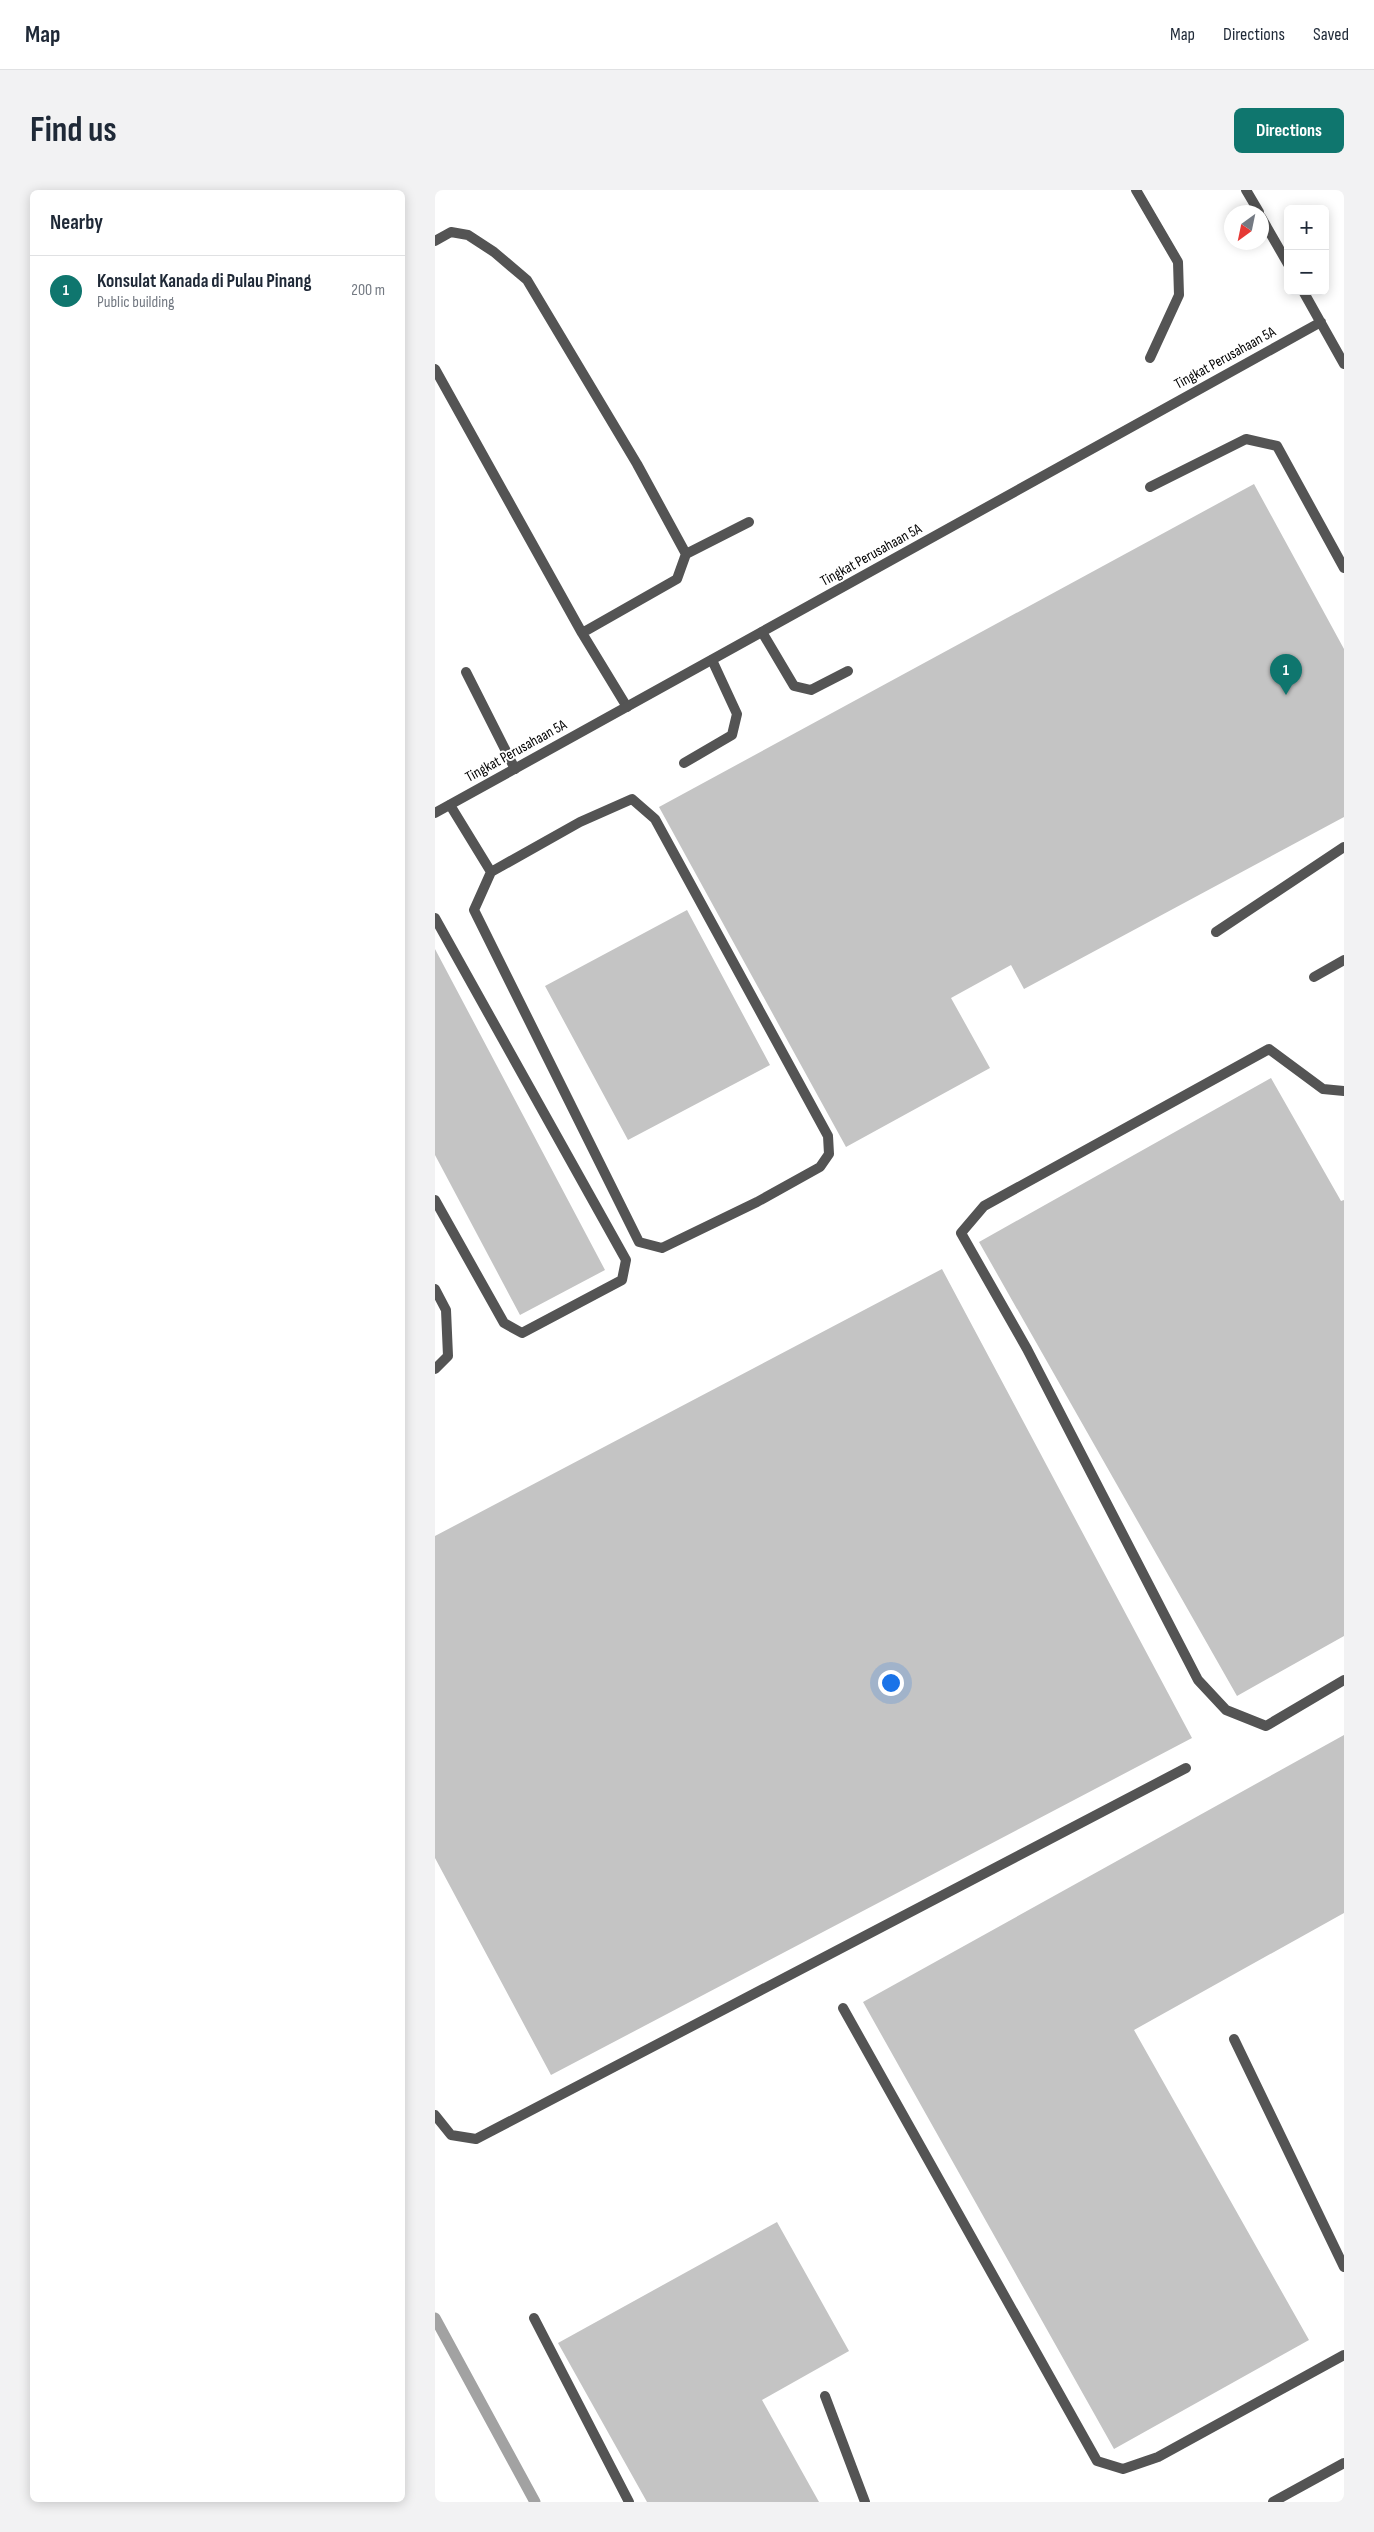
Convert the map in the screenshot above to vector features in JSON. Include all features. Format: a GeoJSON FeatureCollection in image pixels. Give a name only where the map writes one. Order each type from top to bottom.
{"type":"FeatureCollection","features":[{"type":"Feature","properties":{"kind":"street"},"geometry":{"type":"LineString","coordinates":[[1136,190],[1178,262],[1179,295],[1150,358]]}},
{"type":"Feature","properties":{"kind":"street"},"geometry":{"type":"LineString","coordinates":[[1246,190],[1255,205]]}},
{"type":"Feature","properties":{"kind":"street"},"geometry":{"type":"LineString","coordinates":[[1269,231],[1284,257]]}},
{"type":"Feature","properties":{"kind":"street"},"geometry":{"type":"LineString","coordinates":[[435,241],[451,232],[468,235],[494,252],[527,280],[637,464],[686,554]]}},
{"type":"Feature","properties":{"kind":"street"},"geometry":{"type":"LineString","coordinates":[[1305,295],[1344,364]]}},
{"type":"Feature","properties":{"kind":"street","name":"Tingkat Perusahaan 5A"},"geometry":{"type":"LineString","coordinates":[[435,813],[1321,322]]}},
{"type":"Feature","properties":{"kind":"street"},"geometry":{"type":"LineString","coordinates":[[435,369],[582,633],[627,707]]}},
{"type":"Feature","properties":{"kind":"street"},"geometry":{"type":"LineString","coordinates":[[1150,487],[1246,439],[1277,446],[1344,568]]}},
{"type":"Feature","properties":{"kind":"street"},"geometry":{"type":"LineString","coordinates":[[582,633],[677,578],[686,554],[749,522]]}},
{"type":"Feature","properties":{"kind":"street"},"geometry":{"type":"LineString","coordinates":[[762,632],[793,686],[811,690],[848,671]]}},
{"type":"Feature","properties":{"kind":"street"},"geometry":{"type":"LineString","coordinates":[[684,763],[733,735],[737,714],[712,660]]}},
{"type":"Feature","properties":{"kind":"street"},"geometry":{"type":"LineString","coordinates":[[466,672],[515,769]]}},
{"type":"Feature","properties":{"kind":"street"},"geometry":{"type":"LineString","coordinates":[[632,800],[655,819],[828,1136],[829,1154],[820,1167],[757,1202],[662,1248],[639,1242],[474,910],[491,872],[580,822],[632,800]]}},
{"type":"Feature","properties":{"kind":"street"},"geometry":{"type":"LineString","coordinates":[[450,805],[491,872]]}},
{"type":"Feature","properties":{"kind":"street"},"geometry":{"type":"LineString","coordinates":[[1216,932],[1344,847]]}},
{"type":"Feature","properties":{"kind":"street"},"geometry":{"type":"LineString","coordinates":[[435,918],[626,1260],[623,1280],[523,1333],[504,1323],[435,1200]]}},
{"type":"Feature","properties":{"kind":"street"},"geometry":{"type":"LineString","coordinates":[[1314,977],[1344,960]]}},
{"type":"Feature","properties":{"kind":"street"},"geometry":{"type":"LineString","coordinates":[[1344,1091],[1323,1089],[1269,1049],[985,1206],[961,1234],[1027,1350],[1198,1680],[1226,1710],[1266,1726],[1344,1680]]}},
{"type":"Feature","properties":{"kind":"street"},"geometry":{"type":"LineString","coordinates":[[435,1289],[446,1310],[448,1356],[435,1369]]}},
{"type":"Feature","properties":{"kind":"street"},"geometry":{"type":"LineString","coordinates":[[435,2115],[451,2134],[476,2140],[1186,1768]]}},
{"type":"Feature","properties":{"kind":"street"},"geometry":{"type":"LineString","coordinates":[[843,2008],[1097,2460],[1123,2469],[1158,2457],[1344,2355]]}},
{"type":"Feature","properties":{"kind":"street"},"geometry":{"type":"LineString","coordinates":[[1234,2039],[1344,2267]]}},
{"type":"Feature","properties":{"kind":"street"},"geometry":{"type":"LineString","coordinates":[[534,2318],[629,2502]]}},
{"type":"Feature","properties":{"kind":"street"},"geometry":{"type":"LineString","coordinates":[[825,2396],[865,2502]]}},
{"type":"Feature","properties":{"kind":"street"},"geometry":{"type":"LineString","coordinates":[[1273,2502],[1344,2463]]}},
{"type":"Feature","properties":{"kind":"building"},"geometry":{"type":"Polygon","coordinates":[[[1254,484],[1344,649],[1344,817],[1024,989],[1011,965],[951,998],[990,1068],[846,1147],[659,807],[1254,484]]]}},
{"type":"Feature","properties":{"kind":"building"},"geometry":{"type":"Polygon","coordinates":[[[687,910],[770,1065],[628,1140],[545,986],[687,910]]]}},
{"type":"Feature","properties":{"kind":"building"},"geometry":{"type":"Polygon","coordinates":[[[435,949],[605,1270],[520,1315],[435,1155],[435,949]]]}},
{"type":"Feature","properties":{"kind":"building"},"geometry":{"type":"Polygon","coordinates":[[[1271,1078],[1341,1201],[1344,1200],[1344,1636],[1237,1696],[979,1242],[1271,1078]]]}},
{"type":"Feature","properties":{"kind":"building"},"geometry":{"type":"Polygon","coordinates":[[[942,1269],[1192,1738],[551,2075],[435,1858],[435,1536],[942,1269]]]}},
{"type":"Feature","properties":{"kind":"building"},"geometry":{"type":"Polygon","coordinates":[[[1344,1735],[1344,1913],[1134,2030],[1309,2340],[1114,2449],[863,2002],[1344,1735]]]}},
{"type":"Feature","properties":{"kind":"building"},"geometry":{"type":"Polygon","coordinates":[[[777,2222],[849,2351],[762,2400],[819,2502],[647,2502],[558,2343],[777,2222]]]}},
{"type":"Feature","properties":{"kind":"waterway"},"geometry":{"type":"LineString","coordinates":[[435,2318],[535,2502]]}},
{"type":"Feature","properties":{"kind":"place","name":"Konsulat Kanada di Pulau Pinang"},"geometry":{"type":"Point","coordinates":[1286,695]}}]}
